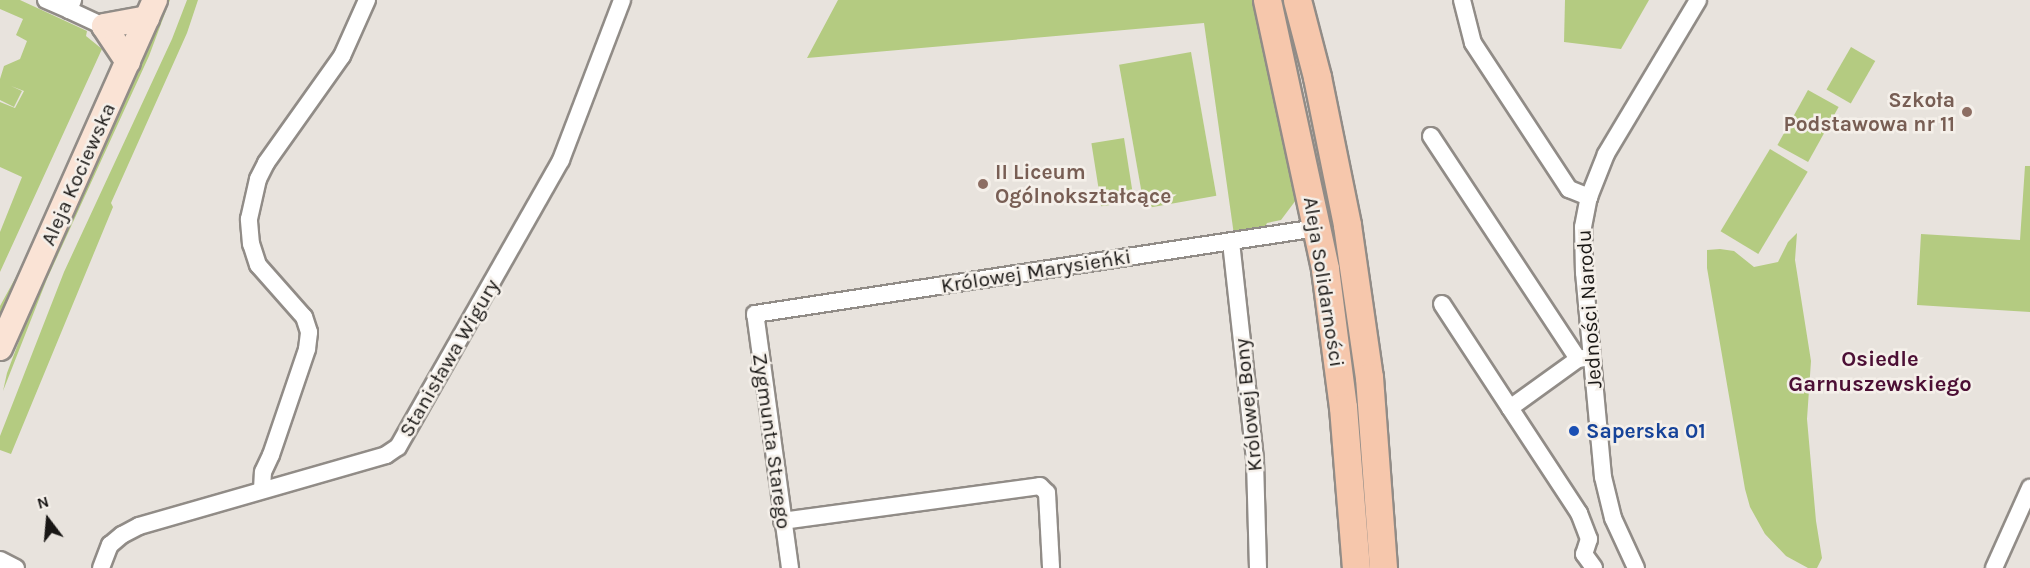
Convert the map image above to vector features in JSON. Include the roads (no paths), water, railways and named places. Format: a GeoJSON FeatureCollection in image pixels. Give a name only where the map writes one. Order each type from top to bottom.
{"type":"FeatureCollection","features":[{"type":"Feature","properties":{"kind":"main road","name":"Aleja Solidarności"},"geometry":{"type":"LineString","coordinates":[[1266,0],[1317,228],[1343,407],[1356,568]]}},
{"type":"Feature","properties":{"kind":"main road","name":"Aleja Solidarności"},"geometry":{"type":"LineString","coordinates":[[1297,0],[1317,77],[1347,225],[1369,377],[1383,568]]}},
{"type":"Feature","properties":{"kind":"street"},"geometry":{"type":"LineString","coordinates":[[46,0],[71,5],[104,26],[128,62]]}},
{"type":"Feature","properties":{"kind":"street"},"geometry":{"type":"LineString","coordinates":[[262,490],[262,472],[271,455],[303,360],[309,332],[304,317],[258,265],[251,243],[249,219],[258,179],[266,163],[342,56],[367,0]]}},
{"type":"Feature","properties":{"kind":"street","name":"Stanisława Wigury"},"geometry":{"type":"LineString","coordinates":[[101,568],[110,545],[129,530],[386,455],[398,447],[561,160],[622,0]]}},
{"type":"Feature","properties":{"kind":"street"},"geometry":{"type":"LineString","coordinates":[[1462,0],[1473,43],[1569,189],[1589,197]]}},
{"type":"Feature","properties":{"kind":"street","name":"Jedności Narodu"},"geometry":{"type":"LineString","coordinates":[[1636,568],[1618,533],[1607,496],[1585,358],[1582,245],[1589,197],[1606,154],[1698,0]]}},
{"type":"Feature","properties":{"kind":"street"},"geometry":{"type":"LineString","coordinates":[[104,26],[151,9]]}},
{"type":"Feature","properties":{"kind":"street","name":"Aleja Kociewska"},"geometry":{"type":"LineString","coordinates":[[0,348],[151,9]]}},
{"type":"Feature","properties":{"kind":"street"},"geometry":{"type":"LineString","coordinates":[[1431,136],[1585,358],[1510,408]]}},
{"type":"Feature","properties":{"kind":"street","name":"Królowej Marysieńki"},"geometry":{"type":"LineString","coordinates":[[754,314],[1317,228]]}},
{"type":"Feature","properties":{"kind":"street","name":"Królowej Bony"},"geometry":{"type":"LineString","coordinates":[[1230,242],[1255,461],[1257,568]]}},
{"type":"Feature","properties":{"kind":"street"},"geometry":{"type":"LineString","coordinates":[[1442,304],[1579,513],[1589,539],[1584,554],[1594,568]]}},
{"type":"Feature","properties":{"kind":"street","name":"Zygmunta Starego"},"geometry":{"type":"LineString","coordinates":[[754,314],[790,568]]}},
{"type":"Feature","properties":{"kind":"street"},"geometry":{"type":"LineString","coordinates":[[782,521],[1040,486],[1047,493],[1051,568]]}},
{"type":"Feature","properties":{"kind":"street"},"geometry":{"type":"LineString","coordinates":[[1994,568],[2030,488]]}},
{"type":"Feature","properties":{"kind":"street"},"geometry":{"type":"LineString","coordinates":[[0,560],[16,568]]}},
{"type":"Feature","properties":{"kind":"place","name":"Szkoła Podstawowa nr 11"},"geometry":{"type":"Point","coordinates":[1967,112]}},
{"type":"Feature","properties":{"kind":"place","name":"II Liceum Ogólnokształcące"},"geometry":{"type":"Point","coordinates":[983,184]}},
{"type":"Feature","properties":{"kind":"place","name":"Saperska 01"},"geometry":{"type":"Point","coordinates":[1574,431]}},
{"type":"Feature","properties":{"kind":"district","name":"Osiedle Garnuszewskiego"},"geometry":{"type":"Point","coordinates":[1880,372]}}]}
